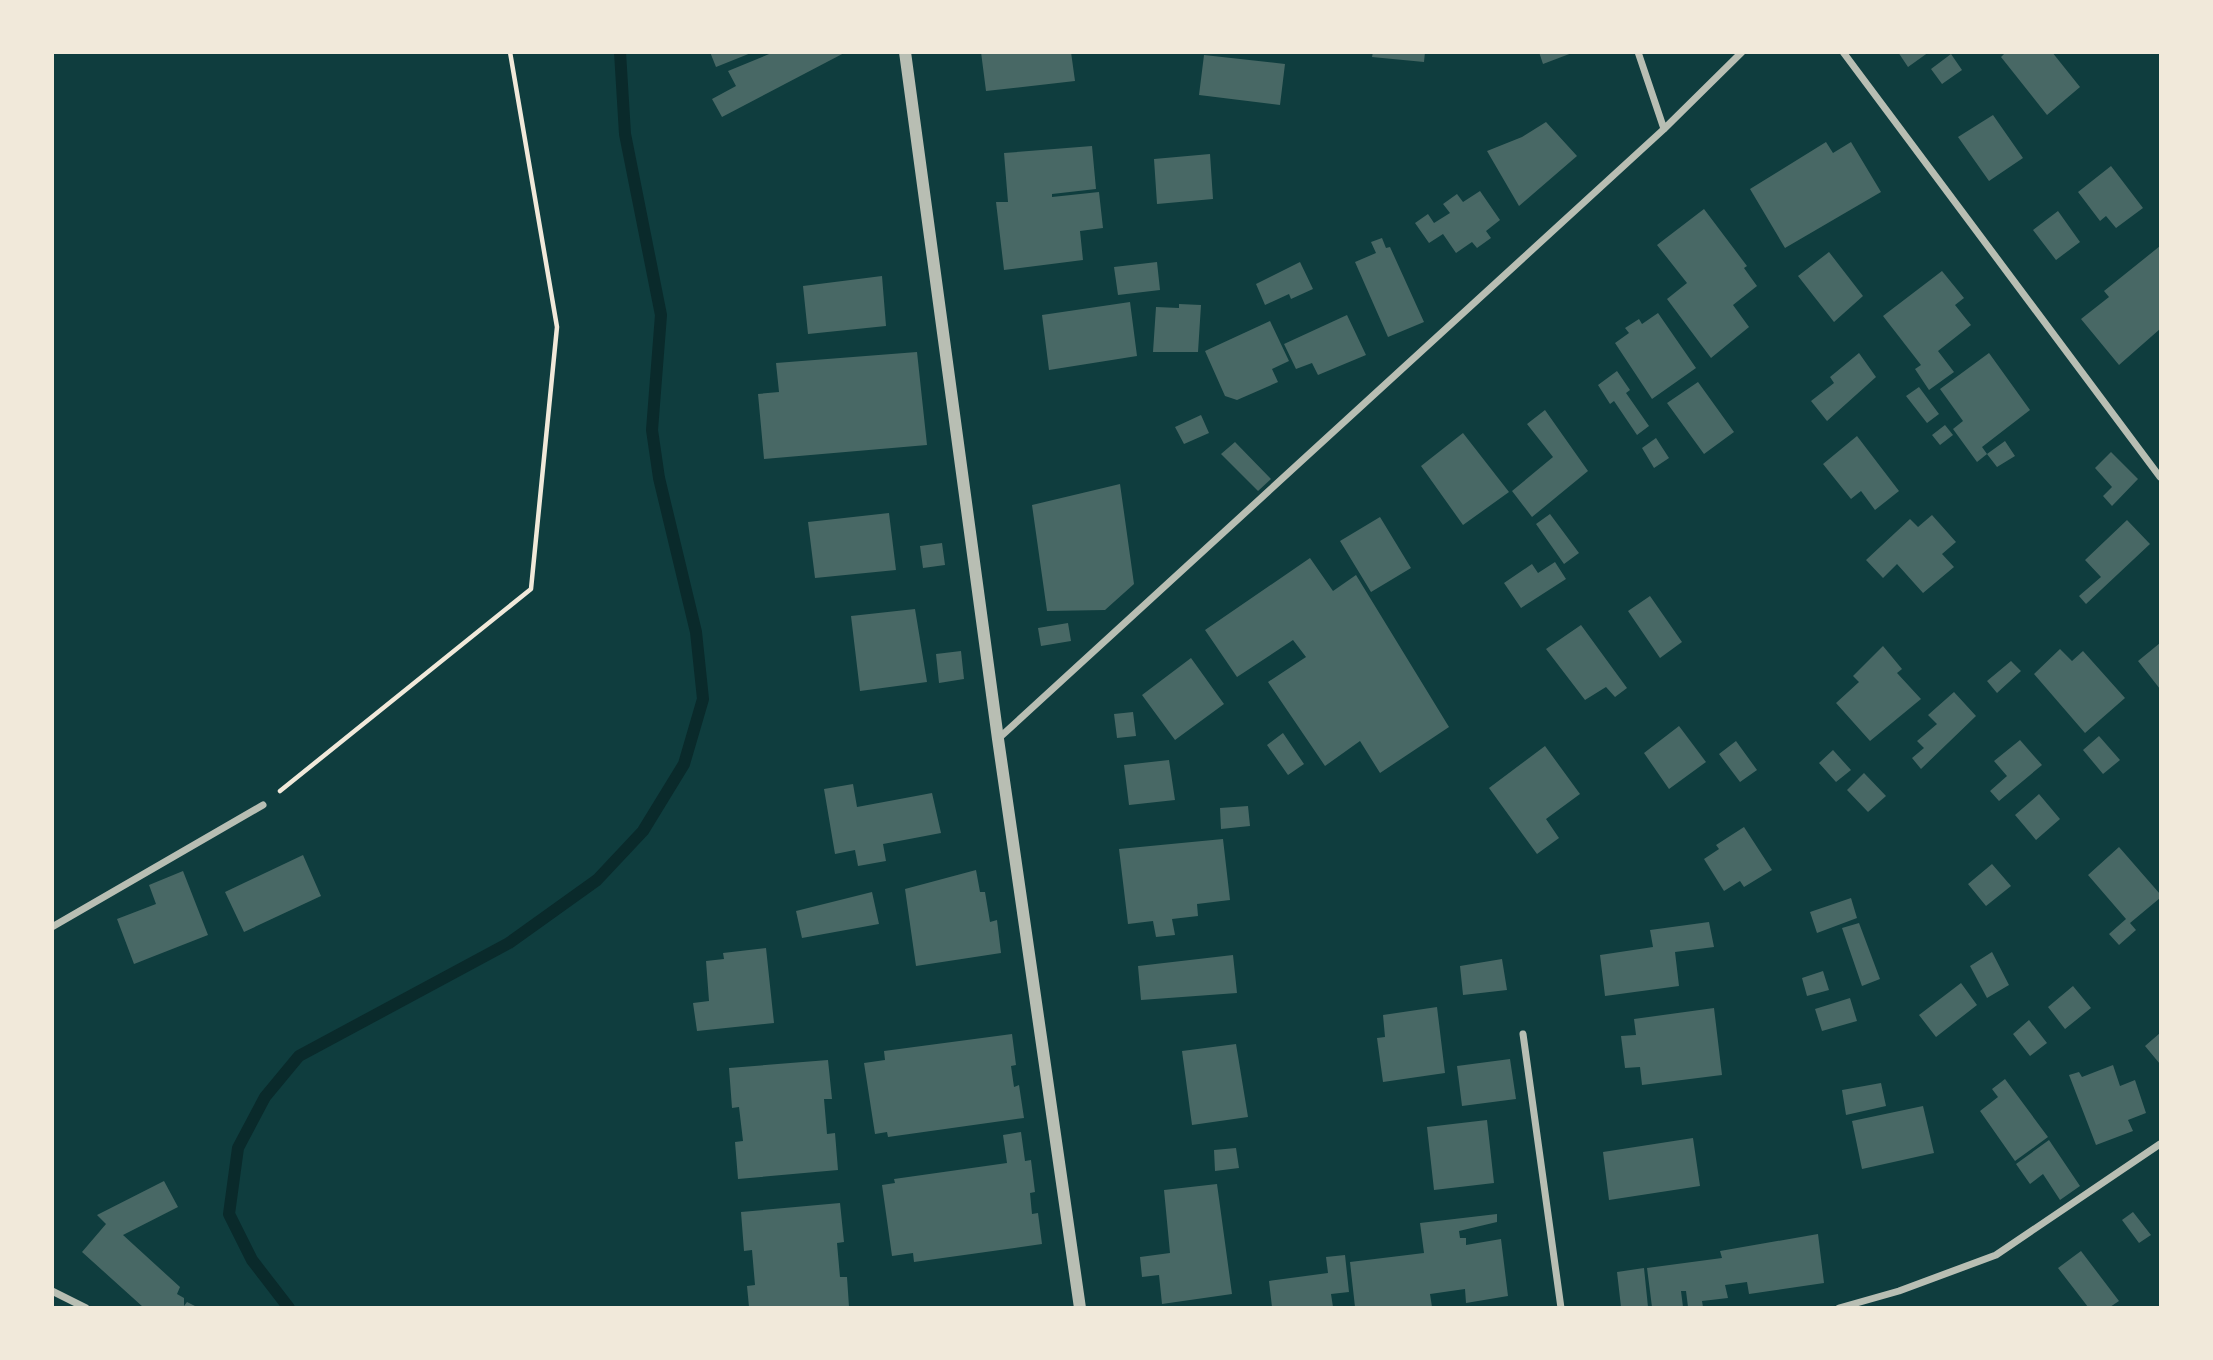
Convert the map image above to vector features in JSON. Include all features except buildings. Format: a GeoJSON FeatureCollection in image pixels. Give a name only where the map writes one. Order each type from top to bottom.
{"type":"FeatureCollection","features":[{"type":"Feature","properties":{"kind":"street"},"geometry":{"type":"LineString","coordinates":[[905,52],[998,739],[1080,1307]]}},
{"type":"Feature","properties":{"kind":"street"},"geometry":{"type":"LineString","coordinates":[[1638,52],[1664,129]]}},
{"type":"Feature","properties":{"kind":"street"},"geometry":{"type":"LineString","coordinates":[[998,739],[1664,129],[1742,52]]}},
{"type":"Feature","properties":{"kind":"street"},"geometry":{"type":"LineString","coordinates":[[1843,52],[2161,477]]}},
{"type":"Feature","properties":{"kind":"street"},"geometry":{"type":"LineString","coordinates":[[52,927],[263,805]]}},
{"type":"Feature","properties":{"kind":"street"},"geometry":{"type":"LineString","coordinates":[[1523,1034],[1561,1307]]}},
{"type":"Feature","properties":{"kind":"street"},"geometry":{"type":"LineString","coordinates":[[1839,1307],[1899,1291],[1996,1255],[2161,1144]]}},
{"type":"Feature","properties":{"kind":"street"},"geometry":{"type":"LineString","coordinates":[[52,1291],[86,1307]]}},
{"type":"Feature","properties":{"kind":"path"},"geometry":{"type":"LineString","coordinates":[[263,805],[531,589],[557,327],[510,52]]}},
{"type":"Feature","properties":{"kind":"waterway"},"geometry":{"type":"LineString","coordinates":[[289,1308],[252,1260],[229,1214],[238,1148],[265,1097],[299,1056],[509,943],[597,880],[643,831],[684,764],[703,699],[696,632],[659,478],[652,430],[661,315],[625,134],[620,52]]}}]}
